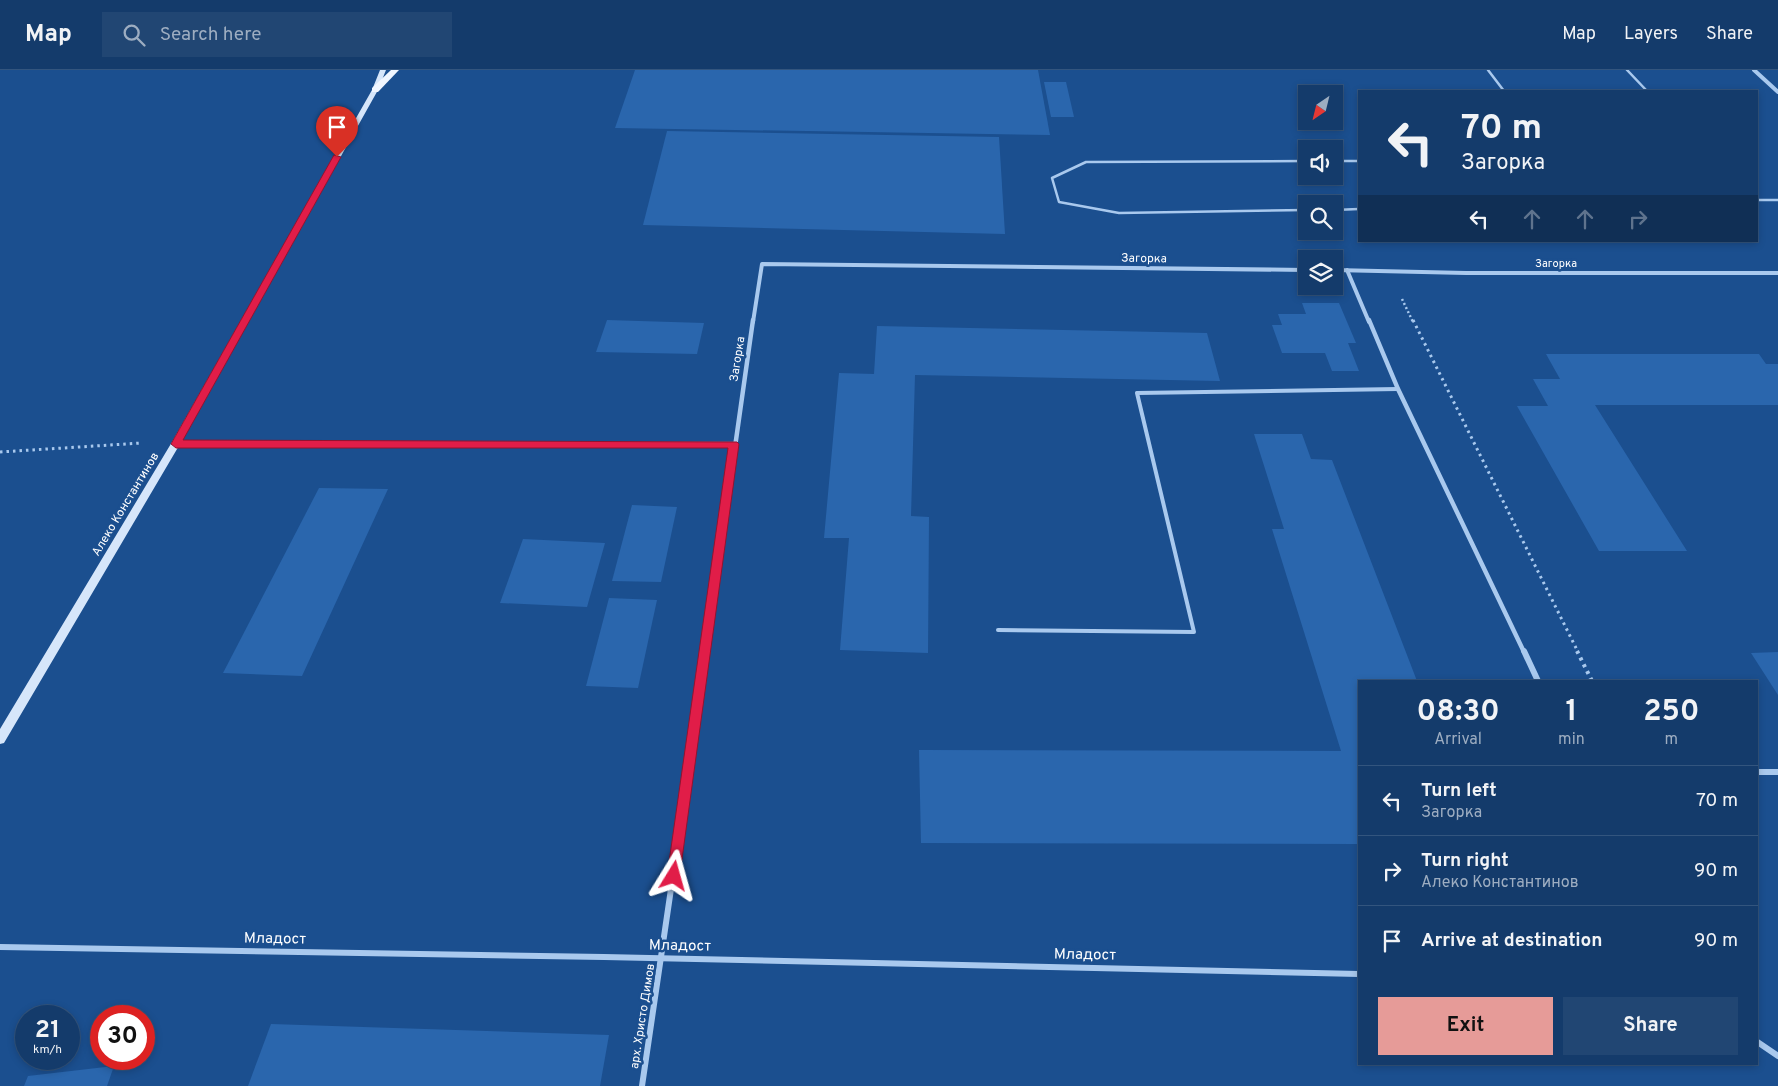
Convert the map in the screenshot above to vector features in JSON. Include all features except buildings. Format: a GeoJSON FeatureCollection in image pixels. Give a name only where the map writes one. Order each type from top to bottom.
{"type":"FeatureCollection","features":[{"type":"Feature","properties":{"kind":"main road"},"geometry":{"type":"LineString","coordinates":[[375,90],[395,70]]}},
{"type":"Feature","properties":{"kind":"street"},"geometry":{"type":"LineString","coordinates":[[1754,70],[1778,92]]}},
{"type":"Feature","properties":{"kind":"street","name":"Алеко Константинов"},"geometry":{"type":"LineString","coordinates":[[0,739],[176,444],[375,90],[380,72]]}},
{"type":"Feature","properties":{"kind":"street","name":"Загорка"},"geometry":{"type":"LineString","coordinates":[[734,444],[762,264],[1298,270]]}},
{"type":"Feature","properties":{"kind":"street","name":"Загорка"},"geometry":{"type":"LineString","coordinates":[[1343,270],[1466,274],[1778,273]]}},
{"type":"Feature","properties":{"kind":"street"},"geometry":{"type":"LineString","coordinates":[[1347,270],[1398,389],[1538,680]]}},
{"type":"Feature","properties":{"kind":"street"},"geometry":{"type":"LineString","coordinates":[[176,444],[734,444]]}},
{"type":"Feature","properties":{"kind":"street","name":"арх. Христо Димов"},"geometry":{"type":"LineString","coordinates":[[642,1086],[663,958],[734,444]]}},
{"type":"Feature","properties":{"kind":"street"},"geometry":{"type":"LineString","coordinates":[[1758,772],[1778,772]]}},
{"type":"Feature","properties":{"kind":"street","name":"Младост"},"geometry":{"type":"LineString","coordinates":[[0,947],[663,958],[1358,974]]}},
{"type":"Feature","properties":{"kind":"street"},"geometry":{"type":"LineString","coordinates":[[1758,1042],[1778,1056]]}},
{"type":"Feature","properties":{"kind":"lane"},"geometry":{"type":"LineString","coordinates":[[1488,70],[1503,90]]}},
{"type":"Feature","properties":{"kind":"lane"},"geometry":{"type":"LineString","coordinates":[[1627,70],[1647,90]]}},
{"type":"Feature","properties":{"kind":"lane"},"geometry":{"type":"LineString","coordinates":[[1298,161],[1086,162],[1052,178],[1059,202],[1119,213],[1298,210]]}},
{"type":"Feature","properties":{"kind":"lane"},"geometry":{"type":"LineString","coordinates":[[1343,161],[1358,161]]}},
{"type":"Feature","properties":{"kind":"lane"},"geometry":{"type":"LineString","coordinates":[[1758,200],[1778,200]]}},
{"type":"Feature","properties":{"kind":"lane"},"geometry":{"type":"LineString","coordinates":[[1343,210],[1358,209]]}},
{"type":"Feature","properties":{"kind":"lane"},"geometry":{"type":"LineString","coordinates":[[998,630],[1194,632],[1137,393],[1398,389]]}},
{"type":"Feature","properties":{"kind":"path"},"geometry":{"type":"LineString","coordinates":[[1406,292],[1402,298],[1592,680]]}},
{"type":"Feature","properties":{"kind":"path"},"geometry":{"type":"LineString","coordinates":[[0,452],[131,443],[176,444]]}},
{"type":"Feature","properties":{"kind":"route"},"geometry":{"type":"LineString","coordinates":[[337,157],[176,444],[734,444],[674,876]]}}]}
